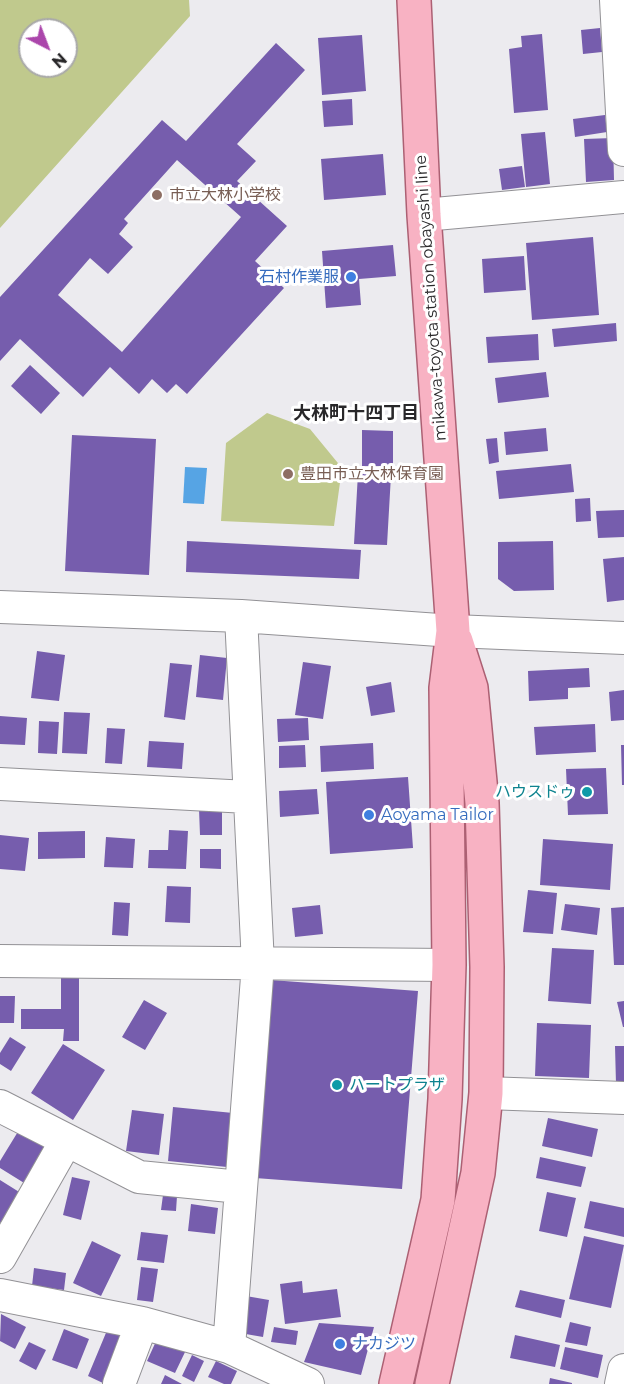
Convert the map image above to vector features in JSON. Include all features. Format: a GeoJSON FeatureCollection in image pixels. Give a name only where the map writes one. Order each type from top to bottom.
{"type":"FeatureCollection","features":[{"type":"Feature","properties":{"kind":"main road","name":"mikawa-toyota station obayashi line"},"geometry":{"type":"LineString","coordinates":[[396,1384],[438,1200],[445,1099],[449,965],[446,688],[453,631],[424,215],[414,0]]}},
{"type":"Feature","properties":{"kind":"main road","name":"mikawa-toyota station obayashi line"},"geometry":{"type":"LineString","coordinates":[[432,1384],[478,1173],[486,1093],[487,967],[482,803],[471,688],[453,631]]}},
{"type":"Feature","properties":{"kind":"street"},"geometry":{"type":"LineString","coordinates":[[616,0],[624,150]]}},
{"type":"Feature","properties":{"kind":"street"},"geometry":{"type":"LineString","coordinates":[[424,215],[624,197]]}},
{"type":"Feature","properties":{"kind":"street"},"geometry":{"type":"LineString","coordinates":[[0,607],[241,616],[453,631],[624,638]]}},
{"type":"Feature","properties":{"kind":"street"},"geometry":{"type":"LineString","coordinates":[[229,1347],[258,964],[248,797],[241,616]]}},
{"type":"Feature","properties":{"kind":"street"},"geometry":{"type":"LineString","coordinates":[[0,784],[248,797]]}},
{"type":"Feature","properties":{"kind":"street"},"geometry":{"type":"LineString","coordinates":[[0,961],[449,965]]}},
{"type":"Feature","properties":{"kind":"street"},"geometry":{"type":"LineString","coordinates":[[486,1093],[624,1098]]}},
{"type":"Feature","properties":{"kind":"street"},"geometry":{"type":"LineString","coordinates":[[0,1106],[66,1142],[139,1177],[240,1187]]}},
{"type":"Feature","properties":{"kind":"street"},"geometry":{"type":"LineString","coordinates":[[0,1257],[66,1142]]}},
{"type":"Feature","properties":{"kind":"street"},"geometry":{"type":"LineString","coordinates":[[0,1294],[142,1323],[229,1347],[308,1384]]}},
{"type":"Feature","properties":{"kind":"street"},"geometry":{"type":"LineString","coordinates":[[119,1384],[142,1323]]}},
{"type":"Feature","properties":{"kind":"street"},"geometry":{"type":"LineString","coordinates":[[621,1384],[624,1370]]}},
{"type":"Feature","properties":{"kind":"green space"},"geometry":{"type":"Polygon","coordinates":[[[0,0],[189,0],[190,16],[0,228],[0,0]]]}},
{"type":"Feature","properties":{"kind":"green space"},"geometry":{"type":"Polygon","coordinates":[[[267,413],[310,429],[342,468],[334,526],[221,521],[226,443],[267,413]]]}},
{"type":"Feature","properties":{"kind":"water"},"geometry":{"type":"Polygon","coordinates":[[[185,467],[207,468],[204,504],[183,503],[185,467]]]}},
{"type":"Feature","properties":{"kind":"building"},"geometry":{"type":"Polygon","coordinates":[[[600,28],[602,52],[583,54],[581,30],[600,28]]]}},
{"type":"Feature","properties":{"kind":"building"},"geometry":{"type":"Polygon","coordinates":[[[542,34],[548,110],[514,113],[509,49],[522,47],[521,36],[542,34]]]}},
{"type":"Feature","properties":{"kind":"building"},"geometry":{"type":"Polygon","coordinates":[[[362,35],[366,91],[322,95],[318,38],[362,35]]]}},
{"type":"Feature","properties":{"kind":"building"},"geometry":{"type":"Polygon","coordinates":[[[276,43],[305,70],[237,144],[256,161],[237,181],[287,226],[255,261],[284,288],[187,394],[176,384],[167,393],[152,379],[139,394],[110,367],[83,397],[20,339],[0,361],[0,297],[162,120],[186,141],[276,43]],[[177,160],[124,219],[128,223],[119,234],[133,247],[108,274],[90,258],[58,295],[122,352],[241,217],[177,160]]]}},
{"type":"Feature","properties":{"kind":"building"},"geometry":{"type":"Polygon","coordinates":[[[352,99],[353,125],[324,127],[322,101],[352,99]]]}},
{"type":"Feature","properties":{"kind":"building"},"geometry":{"type":"Polygon","coordinates":[[[605,115],[607,132],[575,137],[573,119],[605,115]]]}},
{"type":"Feature","properties":{"kind":"building"},"geometry":{"type":"Polygon","coordinates":[[[545,132],[550,184],[526,187],[521,134],[545,132]]]}},
{"type":"Feature","properties":{"kind":"building"},"geometry":{"type":"Polygon","coordinates":[[[613,138],[614,180],[586,182],[584,139],[613,138]]]}},
{"type":"Feature","properties":{"kind":"building"},"geometry":{"type":"Polygon","coordinates":[[[383,154],[386,195],[324,200],[321,159],[383,154]]]}},
{"type":"Feature","properties":{"kind":"building"},"geometry":{"type":"Polygon","coordinates":[[[522,166],[525,187],[502,190],[499,169],[522,166]]]}},
{"type":"Feature","properties":{"kind":"building"},"geometry":{"type":"Polygon","coordinates":[[[593,237],[599,315],[532,320],[526,243],[593,237]]]}},
{"type":"Feature","properties":{"kind":"building","name":"石村作業服"},"geometry":{"type":"Polygon","coordinates":[[[393,245],[396,276],[359,279],[361,305],[326,308],[322,251],[393,245]]]}},
{"type":"Feature","properties":{"kind":"building"},"geometry":{"type":"Polygon","coordinates":[[[524,256],[526,290],[484,293],[482,259],[524,256]]]}},
{"type":"Feature","properties":{"kind":"building"},"geometry":{"type":"Polygon","coordinates":[[[616,323],[617,341],[554,347],[552,329],[616,323]]]}},
{"type":"Feature","properties":{"kind":"building"},"geometry":{"type":"Polygon","coordinates":[[[538,334],[539,360],[488,363],[486,337],[538,334]]]}},
{"type":"Feature","properties":{"kind":"building"},"geometry":{"type":"Polygon","coordinates":[[[30,365],[60,393],[41,414],[11,386],[30,365]]]}},
{"type":"Feature","properties":{"kind":"building"},"geometry":{"type":"Polygon","coordinates":[[[546,372],[549,397],[498,403],[495,378],[546,372]]]}},
{"type":"Feature","properties":{"kind":"building"},"geometry":{"type":"Polygon","coordinates":[[[546,428],[548,451],[506,455],[504,432],[546,428]]]}},
{"type":"Feature","properties":{"kind":"building"},"geometry":{"type":"Polygon","coordinates":[[[362,430],[393,431],[393,466],[362,466],[362,430]]]}},
{"type":"Feature","properties":{"kind":"building"},"geometry":{"type":"Polygon","coordinates":[[[72,435],[156,439],[149,575],[65,571],[72,435]]]}},
{"type":"Feature","properties":{"kind":"building"},"geometry":{"type":"Polygon","coordinates":[[[497,438],[499,462],[489,464],[486,439],[497,438]]]}},
{"type":"Feature","properties":{"kind":"building"},"geometry":{"type":"Polygon","coordinates":[[[571,464],[574,492],[499,499],[496,471],[571,464]]]}},
{"type":"Feature","properties":{"kind":"building"},"geometry":{"type":"Polygon","coordinates":[[[358,473],[391,475],[387,545],[354,544],[358,473]]]}},
{"type":"Feature","properties":{"kind":"building"},"geometry":{"type":"Polygon","coordinates":[[[590,498],[591,521],[576,522],[575,499],[590,498]]]}},
{"type":"Feature","properties":{"kind":"building"},"geometry":{"type":"Polygon","coordinates":[[[624,510],[624,537],[598,538],[596,511],[624,510]]]}},
{"type":"Feature","properties":{"kind":"building"},"geometry":{"type":"Polygon","coordinates":[[[187,541],[361,550],[359,579],[186,572],[187,541]]]}},
{"type":"Feature","properties":{"kind":"building"},"geometry":{"type":"Polygon","coordinates":[[[553,541],[554,590],[514,591],[498,579],[498,542],[553,541]]]}},
{"type":"Feature","properties":{"kind":"building"},"geometry":{"type":"Polygon","coordinates":[[[624,557],[624,600],[607,602],[603,559],[624,557]]]}},
{"type":"Feature","properties":{"kind":"building"},"geometry":{"type":"Polygon","coordinates":[[[37,651],[65,655],[59,701],[31,698],[37,651]]]}},
{"type":"Feature","properties":{"kind":"building"},"geometry":{"type":"Polygon","coordinates":[[[200,655],[227,658],[223,700],[196,697],[200,655]]]}},
{"type":"Feature","properties":{"kind":"building"},"geometry":{"type":"Polygon","coordinates":[[[303,662],[331,666],[323,719],[295,715],[303,662]]]}},
{"type":"Feature","properties":{"kind":"building"},"geometry":{"type":"Polygon","coordinates":[[[170,663],[192,665],[185,720],[164,717],[170,663]]]}},
{"type":"Feature","properties":{"kind":"building"},"geometry":{"type":"Polygon","coordinates":[[[589,668],[590,687],[568,688],[568,699],[529,701],[528,671],[589,668]]]}},
{"type":"Feature","properties":{"kind":"building"},"geometry":{"type":"Polygon","coordinates":[[[391,682],[395,712],[371,716],[366,687],[391,682]]]}},
{"type":"Feature","properties":{"kind":"building"},"geometry":{"type":"Polygon","coordinates":[[[624,690],[624,720],[611,721],[609,692],[624,690]]]}},
{"type":"Feature","properties":{"kind":"building"},"geometry":{"type":"Polygon","coordinates":[[[64,712],[90,713],[87,754],[62,753],[64,712]]]}},
{"type":"Feature","properties":{"kind":"building"},"geometry":{"type":"Polygon","coordinates":[[[0,716],[27,718],[25,745],[0,744],[0,716]]]}},
{"type":"Feature","properties":{"kind":"building"},"geometry":{"type":"Polygon","coordinates":[[[308,718],[309,740],[278,742],[277,719],[308,718]]]}},
{"type":"Feature","properties":{"kind":"building"},"geometry":{"type":"Polygon","coordinates":[[[39,721],[59,722],[57,754],[38,753],[39,721]]]}},
{"type":"Feature","properties":{"kind":"building"},"geometry":{"type":"Polygon","coordinates":[[[595,724],[596,752],[536,755],[534,727],[595,724]]]}},
{"type":"Feature","properties":{"kind":"building"},"geometry":{"type":"Polygon","coordinates":[[[107,728],[125,729],[122,764],[105,763],[107,728]]]}},
{"type":"Feature","properties":{"kind":"building"},"geometry":{"type":"Polygon","coordinates":[[[149,741],[184,743],[182,769],[147,767],[149,741]]]}},
{"type":"Feature","properties":{"kind":"building"},"geometry":{"type":"Polygon","coordinates":[[[373,743],[374,769],[321,772],[320,746],[373,743]]]}},
{"type":"Feature","properties":{"kind":"building"},"geometry":{"type":"Polygon","coordinates":[[[305,745],[306,767],[279,768],[279,746],[305,745]]]}},
{"type":"Feature","properties":{"kind":"building"},"geometry":{"type":"Polygon","coordinates":[[[621,745],[624,745],[624,785],[622,785],[621,745]]]}},
{"type":"Feature","properties":{"kind":"building","name":"ハウスドゥ"},"geometry":{"type":"Polygon","coordinates":[[[606,768],[608,814],[568,815],[566,769],[606,768]]]}},
{"type":"Feature","properties":{"kind":"building","name":"Aoyama Tailor"},"geometry":{"type":"Polygon","coordinates":[[[408,777],[413,848],[330,854],[326,782],[408,777]]]}},
{"type":"Feature","properties":{"kind":"building"},"geometry":{"type":"Polygon","coordinates":[[[317,789],[319,814],[280,817],[279,791],[317,789]]]}},
{"type":"Feature","properties":{"kind":"building"},"geometry":{"type":"Polygon","coordinates":[[[199,809],[222,809],[222,835],[200,835],[199,809]]]}},
{"type":"Feature","properties":{"kind":"building"},"geometry":{"type":"Polygon","coordinates":[[[169,830],[188,831],[186,869],[148,868],[149,850],[168,850],[169,830]]]}},
{"type":"Feature","properties":{"kind":"building"},"geometry":{"type":"Polygon","coordinates":[[[85,831],[85,858],[38,859],[38,832],[85,831]]]}},
{"type":"Feature","properties":{"kind":"building"},"geometry":{"type":"Polygon","coordinates":[[[0,835],[29,838],[25,871],[0,869],[0,835]]]}},
{"type":"Feature","properties":{"kind":"building"},"geometry":{"type":"Polygon","coordinates":[[[106,837],[135,839],[133,868],[104,867],[106,837]]]}},
{"type":"Feature","properties":{"kind":"building"},"geometry":{"type":"Polygon","coordinates":[[[543,839],[613,844],[610,890],[540,885],[543,839]]]}},
{"type":"Feature","properties":{"kind":"building"},"geometry":{"type":"Polygon","coordinates":[[[200,849],[221,849],[221,869],[200,868],[200,849]]]}},
{"type":"Feature","properties":{"kind":"building"},"geometry":{"type":"Polygon","coordinates":[[[167,886],[191,887],[190,923],[165,922],[167,886]]]}},
{"type":"Feature","properties":{"kind":"building"},"geometry":{"type":"Polygon","coordinates":[[[528,890],[557,893],[553,934],[523,932],[528,890]]]}},
{"type":"Feature","properties":{"kind":"building"},"geometry":{"type":"Polygon","coordinates":[[[114,902],[130,903],[128,936],[112,935],[114,902]]]}},
{"type":"Feature","properties":{"kind":"building"},"geometry":{"type":"Polygon","coordinates":[[[565,904],[600,908],[597,935],[561,930],[565,904]]]}},
{"type":"Feature","properties":{"kind":"building"},"geometry":{"type":"Polygon","coordinates":[[[320,905],[323,934],[295,937],[292,908],[320,905]]]}},
{"type":"Feature","properties":{"kind":"building"},"geometry":{"type":"Polygon","coordinates":[[[624,907],[624,965],[614,965],[611,908],[624,907]]]}},
{"type":"Feature","properties":{"kind":"building"},"geometry":{"type":"Polygon","coordinates":[[[552,948],[594,950],[591,1004],[548,1001],[552,948]]]}},
{"type":"Feature","properties":{"kind":"building"},"geometry":{"type":"Polygon","coordinates":[[[61,976],[79,976],[79,1041],[63,1041],[64,1029],[21,1029],[21,1009],[61,1009],[61,976]]]}},
{"type":"Feature","properties":{"kind":"building","name":"ハートプラザ"},"geometry":{"type":"Polygon","coordinates":[[[271,980],[418,991],[402,1189],[255,1178],[271,980]]]}},
{"type":"Feature","properties":{"kind":"building"},"geometry":{"type":"Polygon","coordinates":[[[0,996],[15,996],[14,1023],[0,1023],[0,996]]]}},
{"type":"Feature","properties":{"kind":"building"},"geometry":{"type":"Polygon","coordinates":[[[144,1000],[167,1013],[145,1050],[122,1037],[144,1000]]]}},
{"type":"Feature","properties":{"kind":"building"},"geometry":{"type":"Polygon","coordinates":[[[624,1001],[624,1027],[623,1027],[617,1002],[624,1001]]]}},
{"type":"Feature","properties":{"kind":"building"},"geometry":{"type":"Polygon","coordinates":[[[537,1023],[591,1025],[589,1078],[535,1076],[537,1023]]]}},
{"type":"Feature","properties":{"kind":"building"},"geometry":{"type":"Polygon","coordinates":[[[10,1037],[26,1047],[11,1071],[0,1064],[0,1053],[10,1037]]]}},
{"type":"Feature","properties":{"kind":"building"},"geometry":{"type":"Polygon","coordinates":[[[63,1044],[105,1070],[73,1120],[31,1093],[63,1044]]]}},
{"type":"Feature","properties":{"kind":"building"},"geometry":{"type":"Polygon","coordinates":[[[615,1046],[624,1046],[624,1084],[616,1084],[615,1046]]]}},
{"type":"Feature","properties":{"kind":"building"},"geometry":{"type":"Polygon","coordinates":[[[173,1107],[233,1113],[227,1167],[168,1161],[173,1107]]]}},
{"type":"Feature","properties":{"kind":"building"},"geometry":{"type":"Polygon","coordinates":[[[132,1110],[164,1114],[159,1155],[126,1151],[132,1110]]]}},
{"type":"Feature","properties":{"kind":"building"},"geometry":{"type":"Polygon","coordinates":[[[548,1118],[598,1129],[592,1157],[542,1146],[548,1118]]]}},
{"type":"Feature","properties":{"kind":"building"},"geometry":{"type":"Polygon","coordinates":[[[19,1130],[51,1150],[29,1186],[0,1168],[0,1161],[19,1130]]]}},
{"type":"Feature","properties":{"kind":"building"},"geometry":{"type":"Polygon","coordinates":[[[540,1157],[586,1167],[581,1187],[536,1178],[540,1157]]]}},
{"type":"Feature","properties":{"kind":"building"},"geometry":{"type":"Polygon","coordinates":[[[72,1177],[90,1181],[81,1220],[63,1215],[72,1177]]]}},
{"type":"Feature","properties":{"kind":"building"},"geometry":{"type":"Polygon","coordinates":[[[0,1180],[24,1195],[6,1225],[0,1222],[0,1180]]]}},
{"type":"Feature","properties":{"kind":"building"},"geometry":{"type":"Polygon","coordinates":[[[547,1192],[576,1198],[567,1237],[539,1231],[547,1192]]]}},
{"type":"Feature","properties":{"kind":"building"},"geometry":{"type":"Polygon","coordinates":[[[163,1195],[177,1196],[176,1211],[161,1210],[163,1195]]]}},
{"type":"Feature","properties":{"kind":"building"},"geometry":{"type":"Polygon","coordinates":[[[590,1201],[624,1208],[624,1237],[584,1228],[590,1201]]]}},
{"type":"Feature","properties":{"kind":"building"},"geometry":{"type":"Polygon","coordinates":[[[191,1204],[218,1208],[215,1234],[188,1231],[191,1204]]]}},
{"type":"Feature","properties":{"kind":"building"},"geometry":{"type":"Polygon","coordinates":[[[141,1232],[168,1235],[164,1263],[137,1260],[141,1232]]]}},
{"type":"Feature","properties":{"kind":"building"},"geometry":{"type":"Polygon","coordinates":[[[584,1236],[624,1245],[611,1308],[569,1299],[584,1236]]]}},
{"type":"Feature","properties":{"kind":"building"},"geometry":{"type":"Polygon","coordinates":[[[92,1241],[121,1255],[101,1296],[73,1283],[92,1241]]]}},
{"type":"Feature","properties":{"kind":"building"},"geometry":{"type":"Polygon","coordinates":[[[141,1267],[158,1269],[153,1302],[137,1300],[141,1267]]]}},
{"type":"Feature","properties":{"kind":"building"},"geometry":{"type":"Polygon","coordinates":[[[34,1268],[66,1273],[64,1290],[32,1286],[34,1268]]]}},
{"type":"Feature","properties":{"kind":"building"},"geometry":{"type":"Polygon","coordinates":[[[302,1281],[303,1293],[337,1289],[341,1317],[285,1324],[280,1284],[302,1281]]]}},
{"type":"Feature","properties":{"kind":"building"},"geometry":{"type":"Polygon","coordinates":[[[520,1290],[565,1300],[561,1318],[515,1307],[520,1290]]]}},
{"type":"Feature","properties":{"kind":"building"},"geometry":{"type":"Polygon","coordinates":[[[246,1296],[269,1300],[263,1337],[240,1333],[246,1296]]]}},
{"type":"Feature","properties":{"kind":"building"},"geometry":{"type":"Polygon","coordinates":[[[1,1314],[26,1327],[15,1349],[0,1341],[1,1314]]]}},
{"type":"Feature","properties":{"kind":"building"},"geometry":{"type":"Polygon","coordinates":[[[570,1322],[591,1327],[587,1346],[565,1342],[570,1322]]]}},
{"type":"Feature","properties":{"kind":"building","name":"ナカジツ"},"geometry":{"type":"Polygon","coordinates":[[[319,1323],[374,1327],[361,1375],[304,1362],[319,1323]]]}},
{"type":"Feature","properties":{"kind":"building"},"geometry":{"type":"Polygon","coordinates":[[[274,1327],[298,1331],[296,1345],[271,1342],[274,1327]]]}},
{"type":"Feature","properties":{"kind":"building"},"geometry":{"type":"Polygon","coordinates":[[[108,1328],[125,1335],[105,1384],[88,1376],[108,1328]]]}},
{"type":"Feature","properties":{"kind":"building"},"geometry":{"type":"Polygon","coordinates":[[[64,1329],[89,1339],[77,1369],[52,1360],[64,1329]]]}},
{"type":"Feature","properties":{"kind":"building"},"geometry":{"type":"Polygon","coordinates":[[[515,1335],[560,1345],[555,1367],[510,1358],[515,1335]]]}},
{"type":"Feature","properties":{"kind":"building"},"geometry":{"type":"Polygon","coordinates":[[[158,1337],[186,1350],[175,1373],[147,1361],[158,1337]]]}},
{"type":"Feature","properties":{"kind":"building"},"geometry":{"type":"Polygon","coordinates":[[[29,1342],[46,1350],[36,1370],[19,1361],[29,1342]]]}},
{"type":"Feature","properties":{"kind":"building"},"geometry":{"type":"Polygon","coordinates":[[[565,1347],[603,1355],[598,1378],[560,1369],[565,1347]]]}},
{"type":"Feature","properties":{"kind":"building"},"geometry":{"type":"Polygon","coordinates":[[[192,1355],[204,1361],[194,1382],[182,1376],[192,1355]]]}},
{"type":"Feature","properties":{"kind":"building"},"geometry":{"type":"Polygon","coordinates":[[[216,1361],[237,1371],[231,1384],[224,1384],[208,1377],[216,1361]]]}},
{"type":"Feature","properties":{"kind":"building"},"geometry":{"type":"Polygon","coordinates":[[[165,1375],[182,1384],[161,1384],[165,1375]]]}},
{"type":"Feature","properties":{"kind":"building"},"geometry":{"type":"Polygon","coordinates":[[[550,1378],[572,1383],[572,1384],[549,1384],[550,1378]]]}},
{"type":"Feature","properties":{"kind":"place","name":"市立大林小学校"},"geometry":{"type":"Point","coordinates":[157,195]}},
{"type":"Feature","properties":{"kind":"place","name":"石村作業服"},"geometry":{"type":"Point","coordinates":[351,277]}},
{"type":"Feature","properties":{"kind":"place","name":"豊田市立大林保育園"},"geometry":{"type":"Point","coordinates":[288,474]}},
{"type":"Feature","properties":{"kind":"place","name":"ハウスドゥ"},"geometry":{"type":"Point","coordinates":[587,792]}},
{"type":"Feature","properties":{"kind":"place","name":"Aoyama Tailor"},"geometry":{"type":"Point","coordinates":[369,815]}},
{"type":"Feature","properties":{"kind":"place","name":"ハートプラザ"},"geometry":{"type":"Point","coordinates":[337,1085]}},
{"type":"Feature","properties":{"kind":"place","name":"ナカジツ"},"geometry":{"type":"Point","coordinates":[340,1344]}},
{"type":"Feature","properties":{"kind":"district","name":"大林町十四丁目"},"geometry":{"type":"Point","coordinates":[356,414]}}]}
